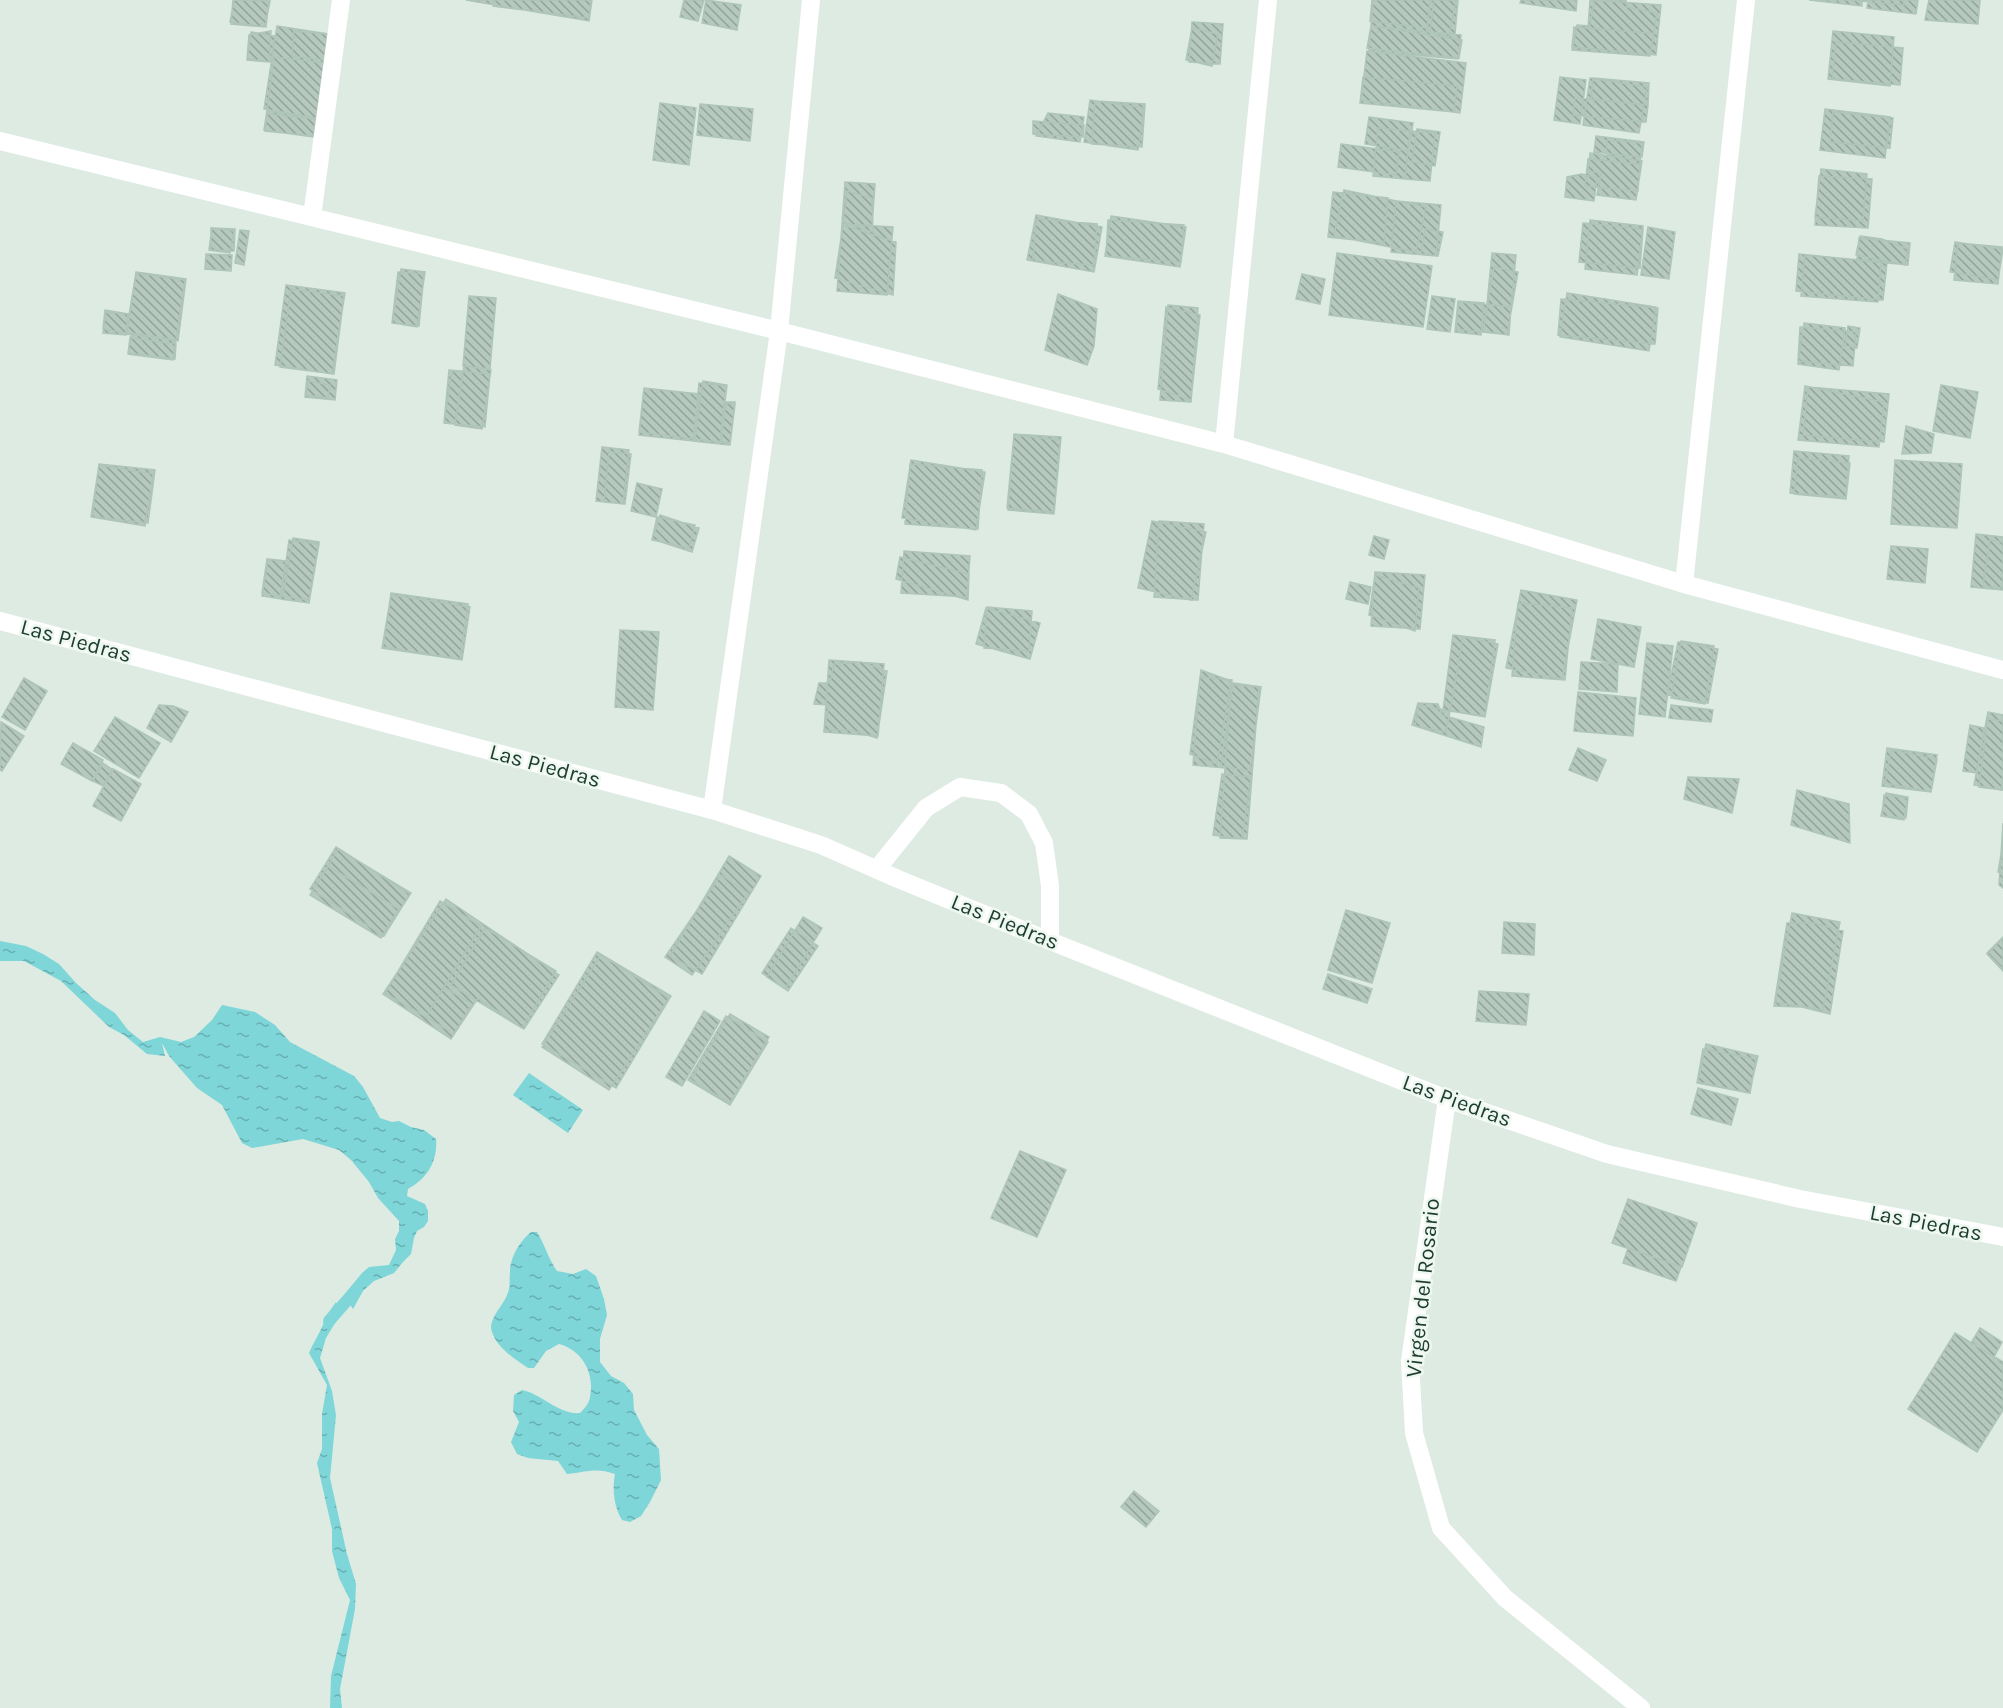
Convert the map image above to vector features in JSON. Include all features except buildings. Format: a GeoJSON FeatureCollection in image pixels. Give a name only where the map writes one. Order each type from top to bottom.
{"type":"FeatureCollection","features":[{"type":"Feature","properties":{"kind":"street"},"geometry":{"type":"LineString","coordinates":[[312,217],[340,0]]}},
{"type":"Feature","properties":{"kind":"street"},"geometry":{"type":"LineString","coordinates":[[712,810],[779,331],[811,0]]}},
{"type":"Feature","properties":{"kind":"street"},"geometry":{"type":"LineString","coordinates":[[1224,444],[1268,0]]}},
{"type":"Feature","properties":{"kind":"street"},"geometry":{"type":"LineString","coordinates":[[1684,584],[1746,0]]}},
{"type":"Feature","properties":{"kind":"street"},"geometry":{"type":"LineString","coordinates":[[0,141],[779,331],[1224,444],[1684,584],[2003,670]]}},
{"type":"Feature","properties":{"kind":"street","name":"Las Piedras"},"geometry":{"type":"LineString","coordinates":[[0,621],[712,810],[821,845],[1050,941],[1447,1099],[1607,1154],[1800,1199],[2003,1238]]}},
{"type":"Feature","properties":{"kind":"street"},"geometry":{"type":"LineString","coordinates":[[877,869],[926,808],[960,787],[1001,793],[1029,814],[1044,843],[1050,886],[1050,941]]}},
{"type":"Feature","properties":{"kind":"street","name":"Virgen del Rosario"},"geometry":{"type":"LineString","coordinates":[[1447,1099],[1410,1362],[1414,1433],[1441,1528],[1505,1598],[1641,1708]]}},
{"type":"Feature","properties":{"kind":"water"},"geometry":{"type":"Polygon","coordinates":[[[0,941],[26,946],[59,964],[76,983],[95,1000],[115,1013],[128,1030],[143,1042],[160,1037],[181,1042],[194,1037],[212,1020],[222,1005],[255,1012],[275,1025],[290,1042],[354,1076],[363,1087],[380,1118],[392,1122],[399,1121],[424,1130],[436,1139],[435,1155],[430,1169],[421,1180],[408,1189],[407,1196],[425,1204],[428,1211],[428,1221],[417,1231],[411,1254],[394,1273],[374,1281],[363,1291],[353,1309],[344,1295],[369,1267],[389,1265],[396,1250],[395,1239],[399,1231],[399,1221],[378,1198],[369,1182],[351,1160],[339,1150],[303,1139],[252,1148],[242,1143],[222,1105],[197,1088],[169,1056],[162,1043],[165,1056],[147,1054],[124,1035],[109,1027],[61,981],[24,961],[0,961],[0,941]]]}},
{"type":"Feature","properties":{"kind":"water"},"geometry":{"type":"Polygon","coordinates":[[[529,1073],[583,1110],[568,1133],[513,1095],[529,1073]]]}},
{"type":"Feature","properties":{"kind":"water"},"geometry":{"type":"Polygon","coordinates":[[[531,1232],[537,1232],[557,1271],[573,1274],[586,1269],[596,1276],[607,1315],[600,1339],[600,1362],[611,1376],[624,1383],[633,1394],[634,1410],[647,1435],[659,1449],[661,1480],[641,1516],[630,1522],[622,1520],[615,1504],[615,1474],[596,1470],[567,1474],[558,1461],[528,1458],[517,1454],[511,1442],[519,1422],[513,1411],[514,1395],[522,1390],[565,1411],[580,1413],[589,1402],[591,1388],[585,1364],[574,1351],[567,1347],[559,1344],[546,1351],[534,1368],[528,1368],[512,1357],[494,1338],[491,1327],[493,1318],[508,1292],[510,1266],[523,1240],[531,1232]]]}},
{"type":"Feature","properties":{"kind":"water"},"geometry":{"type":"Polygon","coordinates":[[[336,1302],[341,1313],[326,1338],[320,1358],[332,1391],[336,1415],[330,1478],[356,1584],[355,1609],[340,1689],[342,1708],[330,1708],[331,1676],[350,1600],[339,1578],[332,1551],[332,1529],[317,1463],[322,1449],[322,1414],[327,1385],[309,1353],[336,1302]]]}},
{"type":"Feature","properties":{"kind":"waterway"},"geometry":{"type":"LineString","coordinates":[[329,1321],[357,1289]]}}]}
